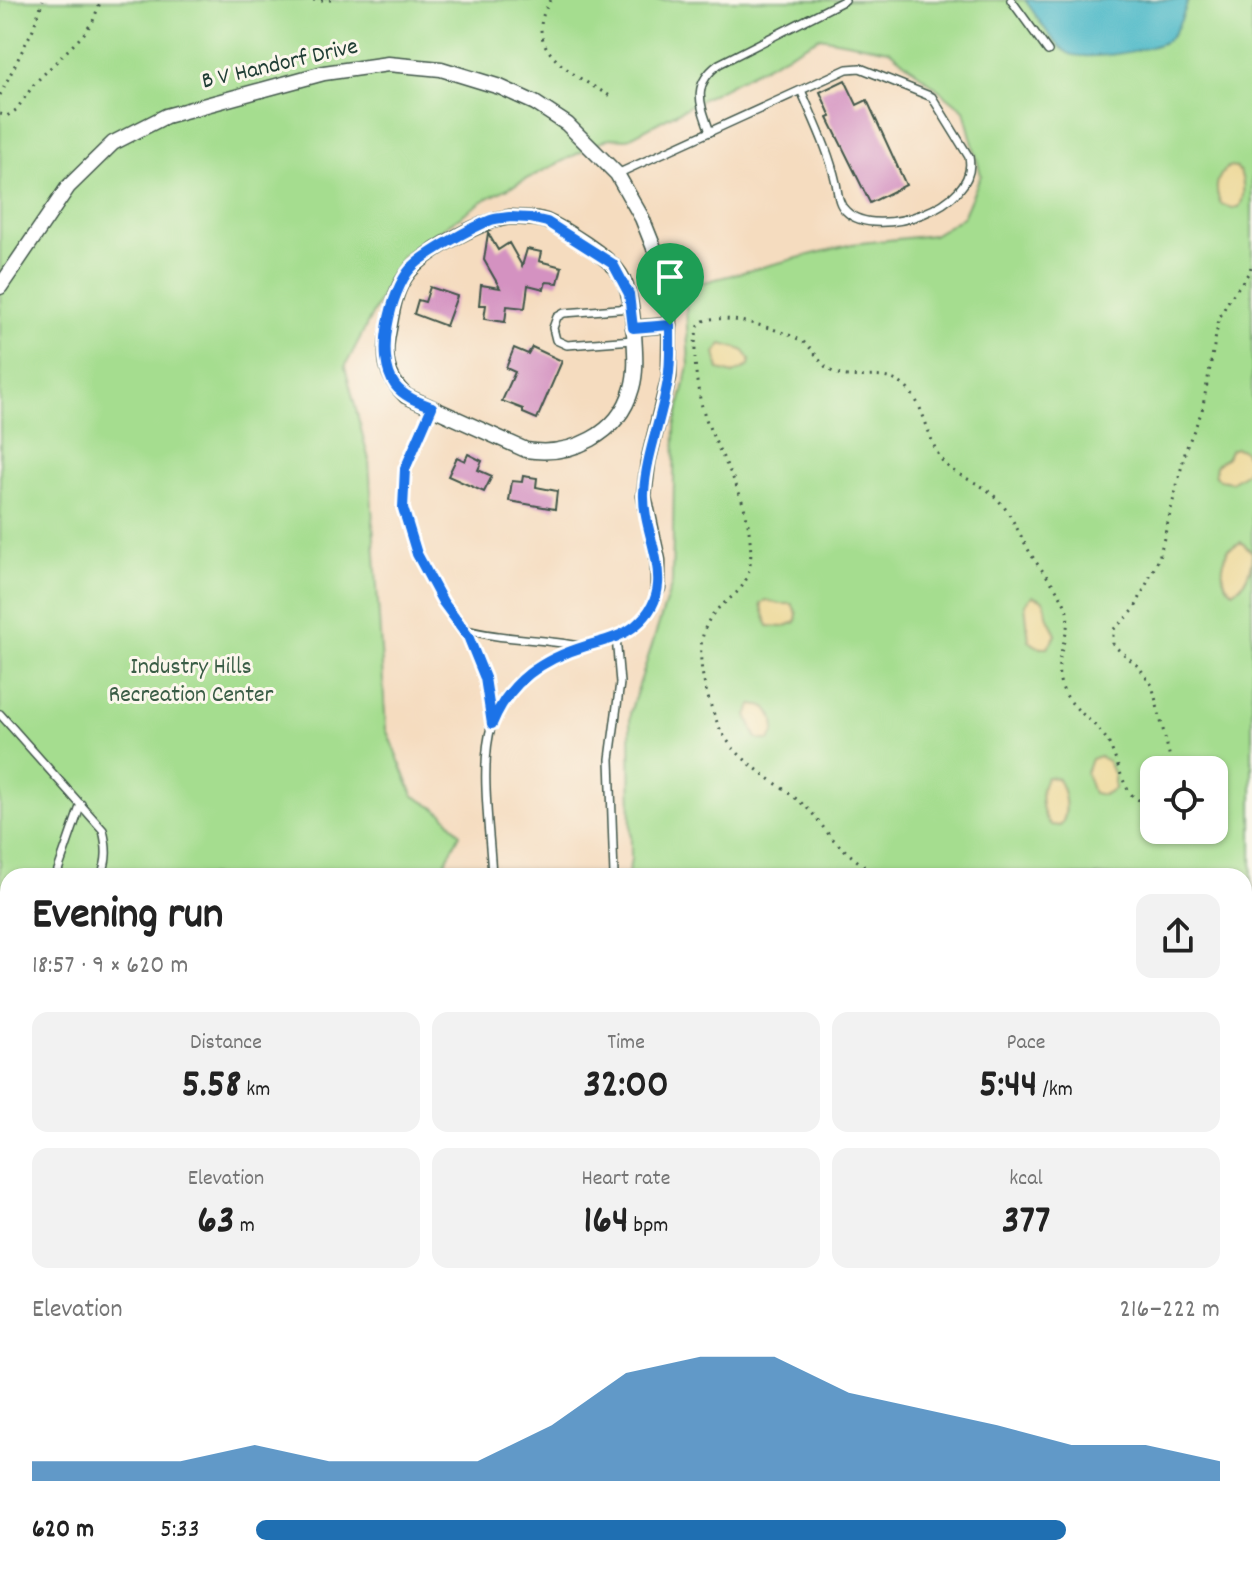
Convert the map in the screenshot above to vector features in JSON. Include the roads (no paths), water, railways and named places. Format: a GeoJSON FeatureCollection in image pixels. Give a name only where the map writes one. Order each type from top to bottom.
{"type":"FeatureCollection","features":[{"type":"Feature","properties":{"kind":"street","name":"B V Handorf Drive"},"geometry":{"type":"LineString","coordinates":[[0,287],[68,187],[113,143],[166,116],[324,73],[388,64],[441,69],[500,87],[535,103],[567,124],[617,174],[642,218],[670,298],[669,377],[648,462],[644,496],[658,560],[658,588]]}},
{"type":"Feature","properties":{"kind":"street"},"geometry":{"type":"LineString","coordinates":[[530,218],[547,222],[613,264],[629,294],[634,334],[635,371],[624,410],[598,437],[580,445],[543,453],[526,450],[406,396],[396,386],[385,360],[395,296],[402,281],[423,258],[492,219],[530,218]]}},
{"type":"Feature","properties":{"kind":"street"},"geometry":{"type":"LineString","coordinates":[[634,334],[670,325]]}},
{"type":"Feature","properties":{"kind":"lane"},"geometry":{"type":"LineString","coordinates":[[710,132],[700,104],[700,92],[708,72],[845,0]]}},
{"type":"Feature","properties":{"kind":"lane"},"geometry":{"type":"LineString","coordinates":[[1011,0],[1048,51]]}},
{"type":"Feature","properties":{"kind":"lane"},"geometry":{"type":"LineString","coordinates":[[617,174],[710,132],[801,90],[847,69],[860,68],[932,97],[969,157],[966,183],[950,200],[911,218],[874,222],[853,217],[840,203],[832,162],[801,90]]}},
{"type":"Feature","properties":{"kind":"lane"},"geometry":{"type":"LineString","coordinates":[[631,308],[564,313],[557,317],[553,328],[556,340],[567,345],[634,334]]}},
{"type":"Feature","properties":{"kind":"lane"},"geometry":{"type":"LineString","coordinates":[[432,407],[405,469],[403,508],[417,554],[443,602],[463,629],[485,678],[492,724]]}},
{"type":"Feature","properties":{"kind":"lane"},"geometry":{"type":"LineString","coordinates":[[492,868],[488,742],[499,707],[527,673],[545,662],[616,637],[636,625],[649,610],[658,588]]}},
{"type":"Feature","properties":{"kind":"lane"},"geometry":{"type":"LineString","coordinates":[[463,629],[491,637],[551,640],[582,647]]}},
{"type":"Feature","properties":{"kind":"lane"},"geometry":{"type":"LineString","coordinates":[[614,868],[610,759],[620,683],[616,637]]}},
{"type":"Feature","properties":{"kind":"lane"},"geometry":{"type":"LineString","coordinates":[[0,714],[103,830],[107,849],[105,868]]}},
{"type":"Feature","properties":{"kind":"lane"},"geometry":{"type":"LineString","coordinates":[[59,868],[81,804]]}},
{"type":"Feature","properties":{"kind":"water"},"geometry":{"type":"Polygon","coordinates":[[[1025,0],[1188,0],[1175,31],[1162,43],[1119,54],[1088,56],[1068,53],[1062,48],[1025,0]]]}},
{"type":"Feature","properties":{"kind":"park label","name":"Industry Hills Recreation Center"},"geometry":{"type":"Point","coordinates":[191,682]}}]}
